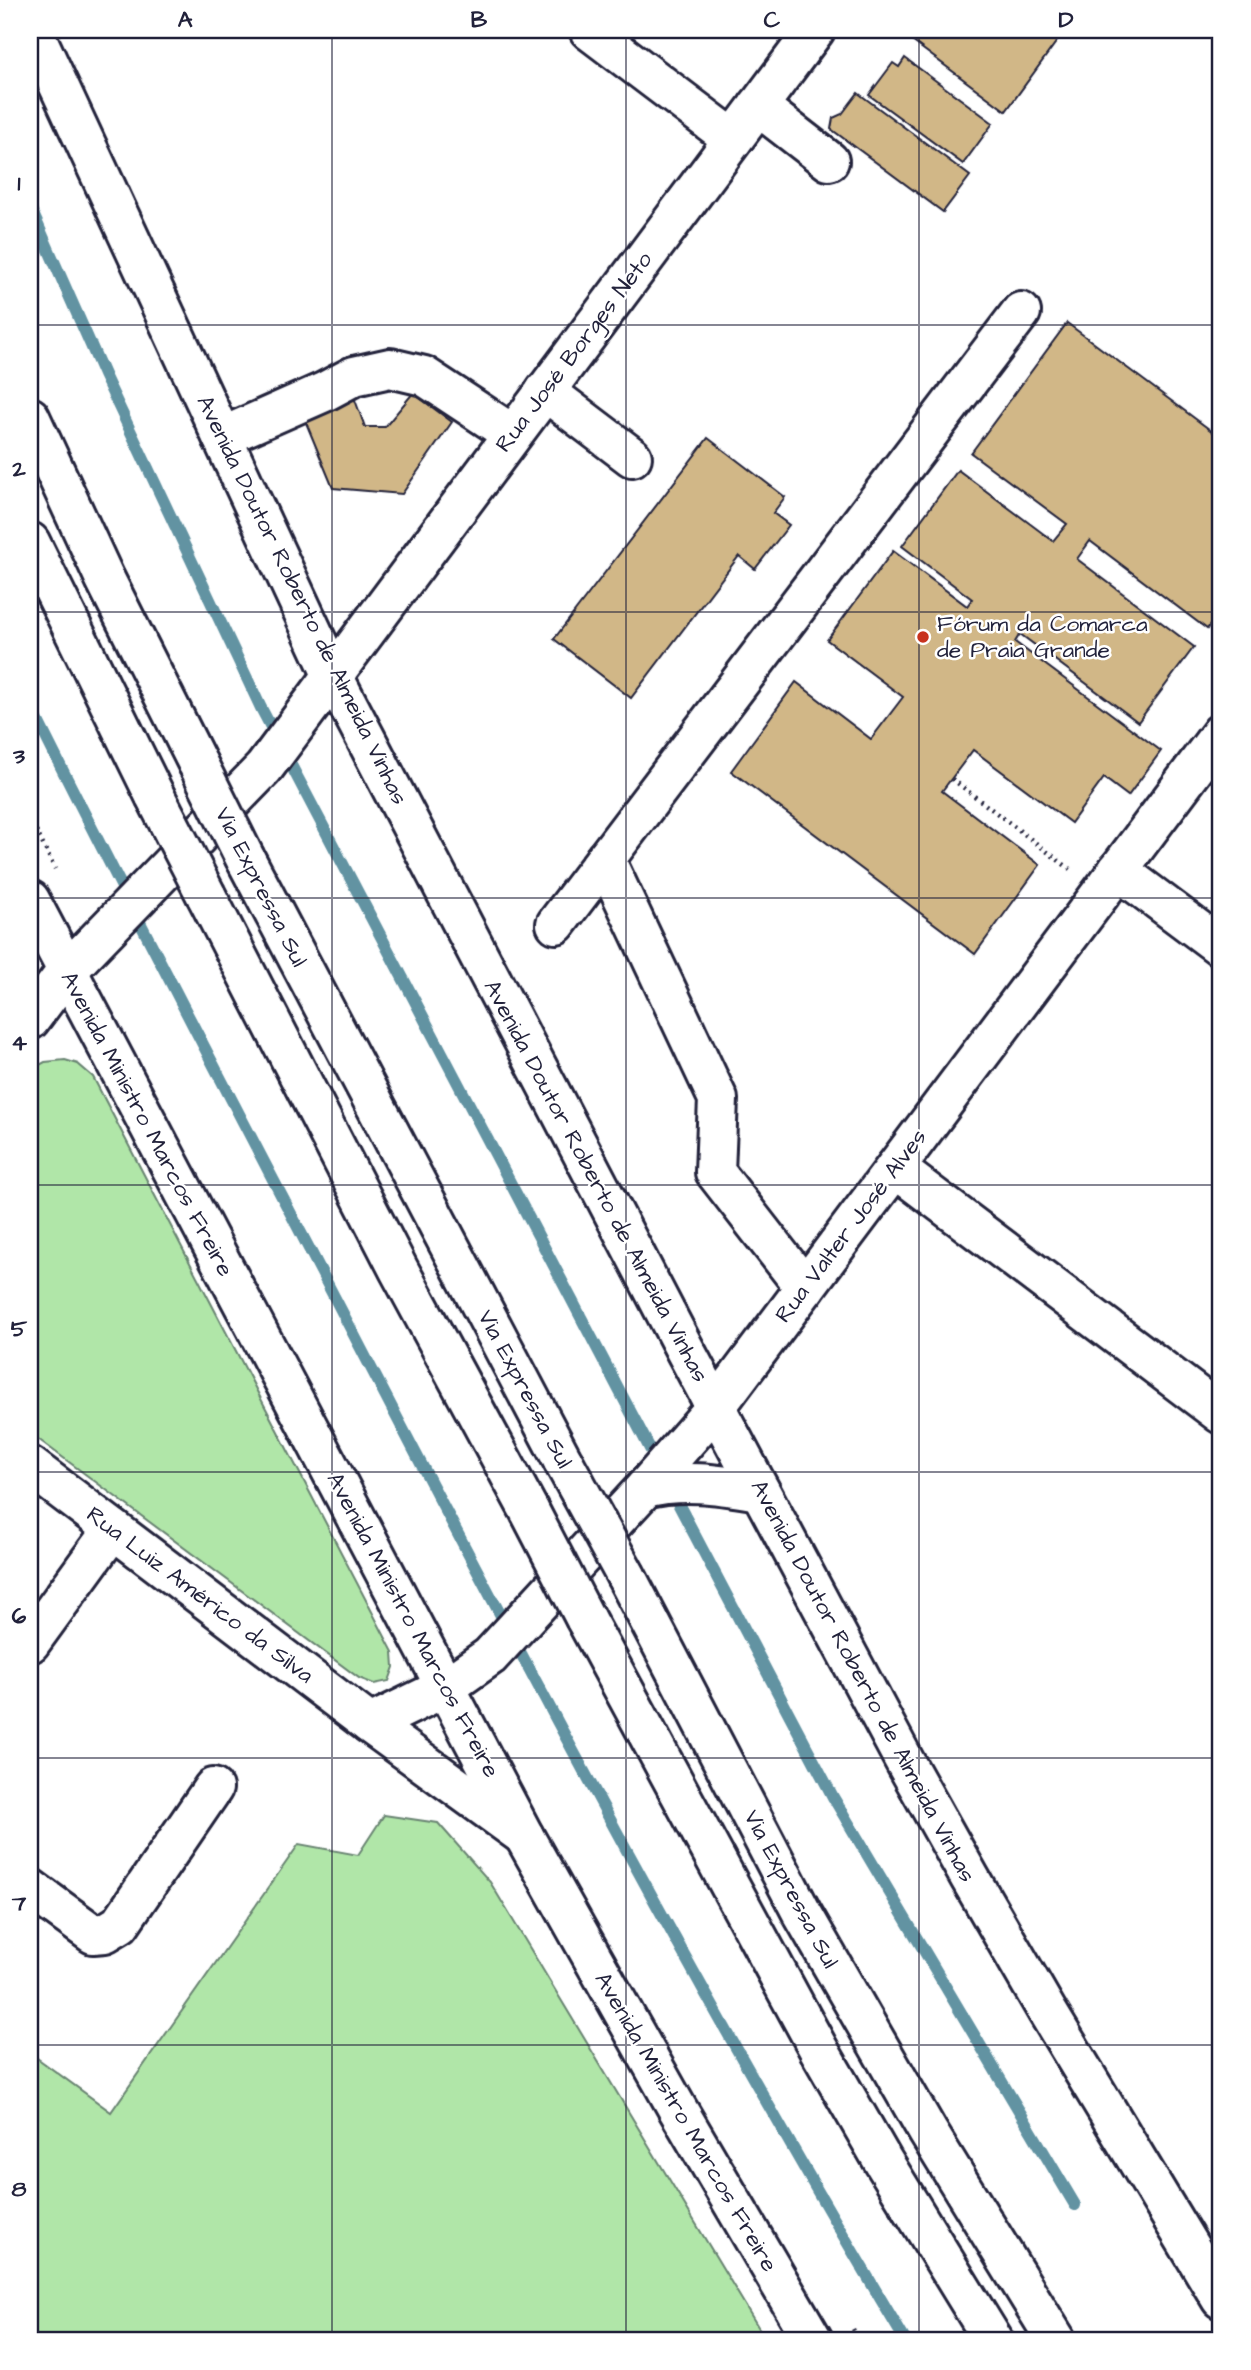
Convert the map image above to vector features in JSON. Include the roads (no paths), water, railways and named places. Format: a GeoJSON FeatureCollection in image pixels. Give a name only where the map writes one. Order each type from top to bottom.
{"type":"FeatureCollection","features":[{"type":"Feature","properties":{"kind":"main road","name":"Avenida Doutor Roberto de Almeida Vinhas"},"geometry":{"type":"LineString","coordinates":[[33,30],[332,674],[715,1408],[970,1878],[1054,2023],[1221,2299]]}},
{"type":"Feature","properties":{"kind":"main road"},"geometry":{"type":"LineString","coordinates":[[589,30],[733,139]]}},
{"type":"Feature","properties":{"kind":"main road","name":"Rua José Borges Neto"},"geometry":{"type":"LineString","coordinates":[[30,1020],[66,972],[264,768],[816,30]]}},
{"type":"Feature","properties":{"kind":"main road"},"geometry":{"type":"LineString","coordinates":[[758,106],[829,161]]}},
{"type":"Feature","properties":{"kind":"main road"},"geometry":{"type":"LineString","coordinates":[[556,924],[1021,312]]}},
{"type":"Feature","properties":{"kind":"main road"},"geometry":{"type":"LineString","coordinates":[[222,437],[354,376],[390,368],[424,376],[512,434]]}},
{"type":"Feature","properties":{"kind":"main road"},"geometry":{"type":"LineString","coordinates":[[545,391],[632,457]]}},
{"type":"Feature","properties":{"kind":"main road","name":"Via Expressa Sul"},"geometry":{"type":"LineString","coordinates":[[30,417],[105,579],[246,858],[809,1924],[928,2132],[1056,2340]]}},
{"type":"Feature","properties":{"kind":"main road"},"geometry":{"type":"LineString","coordinates":[[30,542],[155,796],[399,1270],[585,1618],[819,2050],[883,2161],[993,2340]]}},
{"type":"Feature","properties":{"kind":"main road","name":"Rua Valter José Alves"},"geometry":{"type":"LineString","coordinates":[[446,1687],[476,1667],[661,1479],[1221,733]]}},
{"type":"Feature","properties":{"kind":"main road"},"geometry":{"type":"LineString","coordinates":[[605,859],[718,1099],[715,1171],[805,1288]]}},
{"type":"Feature","properties":{"kind":"main road"},"geometry":{"type":"LineString","coordinates":[[1110,881],[1221,947]]}},
{"type":"Feature","properties":{"kind":"main road","name":"Avenida Ministro Marcos Freire"},"geometry":{"type":"LineString","coordinates":[[30,900],[524,1836],[684,2120],[813,2340]]}},
{"type":"Feature","properties":{"kind":"main road"},"geometry":{"type":"LineString","coordinates":[[895,1168],[1221,1414]]}},
{"type":"Feature","properties":{"kind":"main road","name":"Rua Luiz Américo da Silva"},"geometry":{"type":"LineString","coordinates":[[30,1466],[370,1724],[524,1836]]}},
{"type":"Feature","properties":{"kind":"main road"},"geometry":{"type":"LineString","coordinates":[[661,1479],[712,1483],[760,1491]]}},
{"type":"Feature","properties":{"kind":"main road"},"geometry":{"type":"LineString","coordinates":[[30,1643],[113,1529]]}},
{"type":"Feature","properties":{"kind":"main road"},"geometry":{"type":"LineString","coordinates":[[370,1724],[446,1687]]}},
{"type":"Feature","properties":{"kind":"main road"},"geometry":{"type":"LineString","coordinates":[[30,1888],[93,1934],[105,1933],[120,1924],[213,1788]]}},
{"type":"Feature","properties":{"kind":"waterway"},"geometry":{"type":"LineString","coordinates":[[30,207],[105,377],[261,708],[658,1464]]}},
{"type":"Feature","properties":{"kind":"waterway"},"geometry":{"type":"LineString","coordinates":[[30,705],[197,1033],[562,1731],[696,1977],[905,2340]]}},
{"type":"Feature","properties":{"kind":"waterway"},"geometry":{"type":"LineString","coordinates":[[671,1490],[833,1797],[1075,2205]]}},
{"type":"Feature","properties":{"kind":"place","name":"Fórum da Comarca de Praia Grande"},"geometry":{"type":"Point","coordinates":[923,637]}}]}
